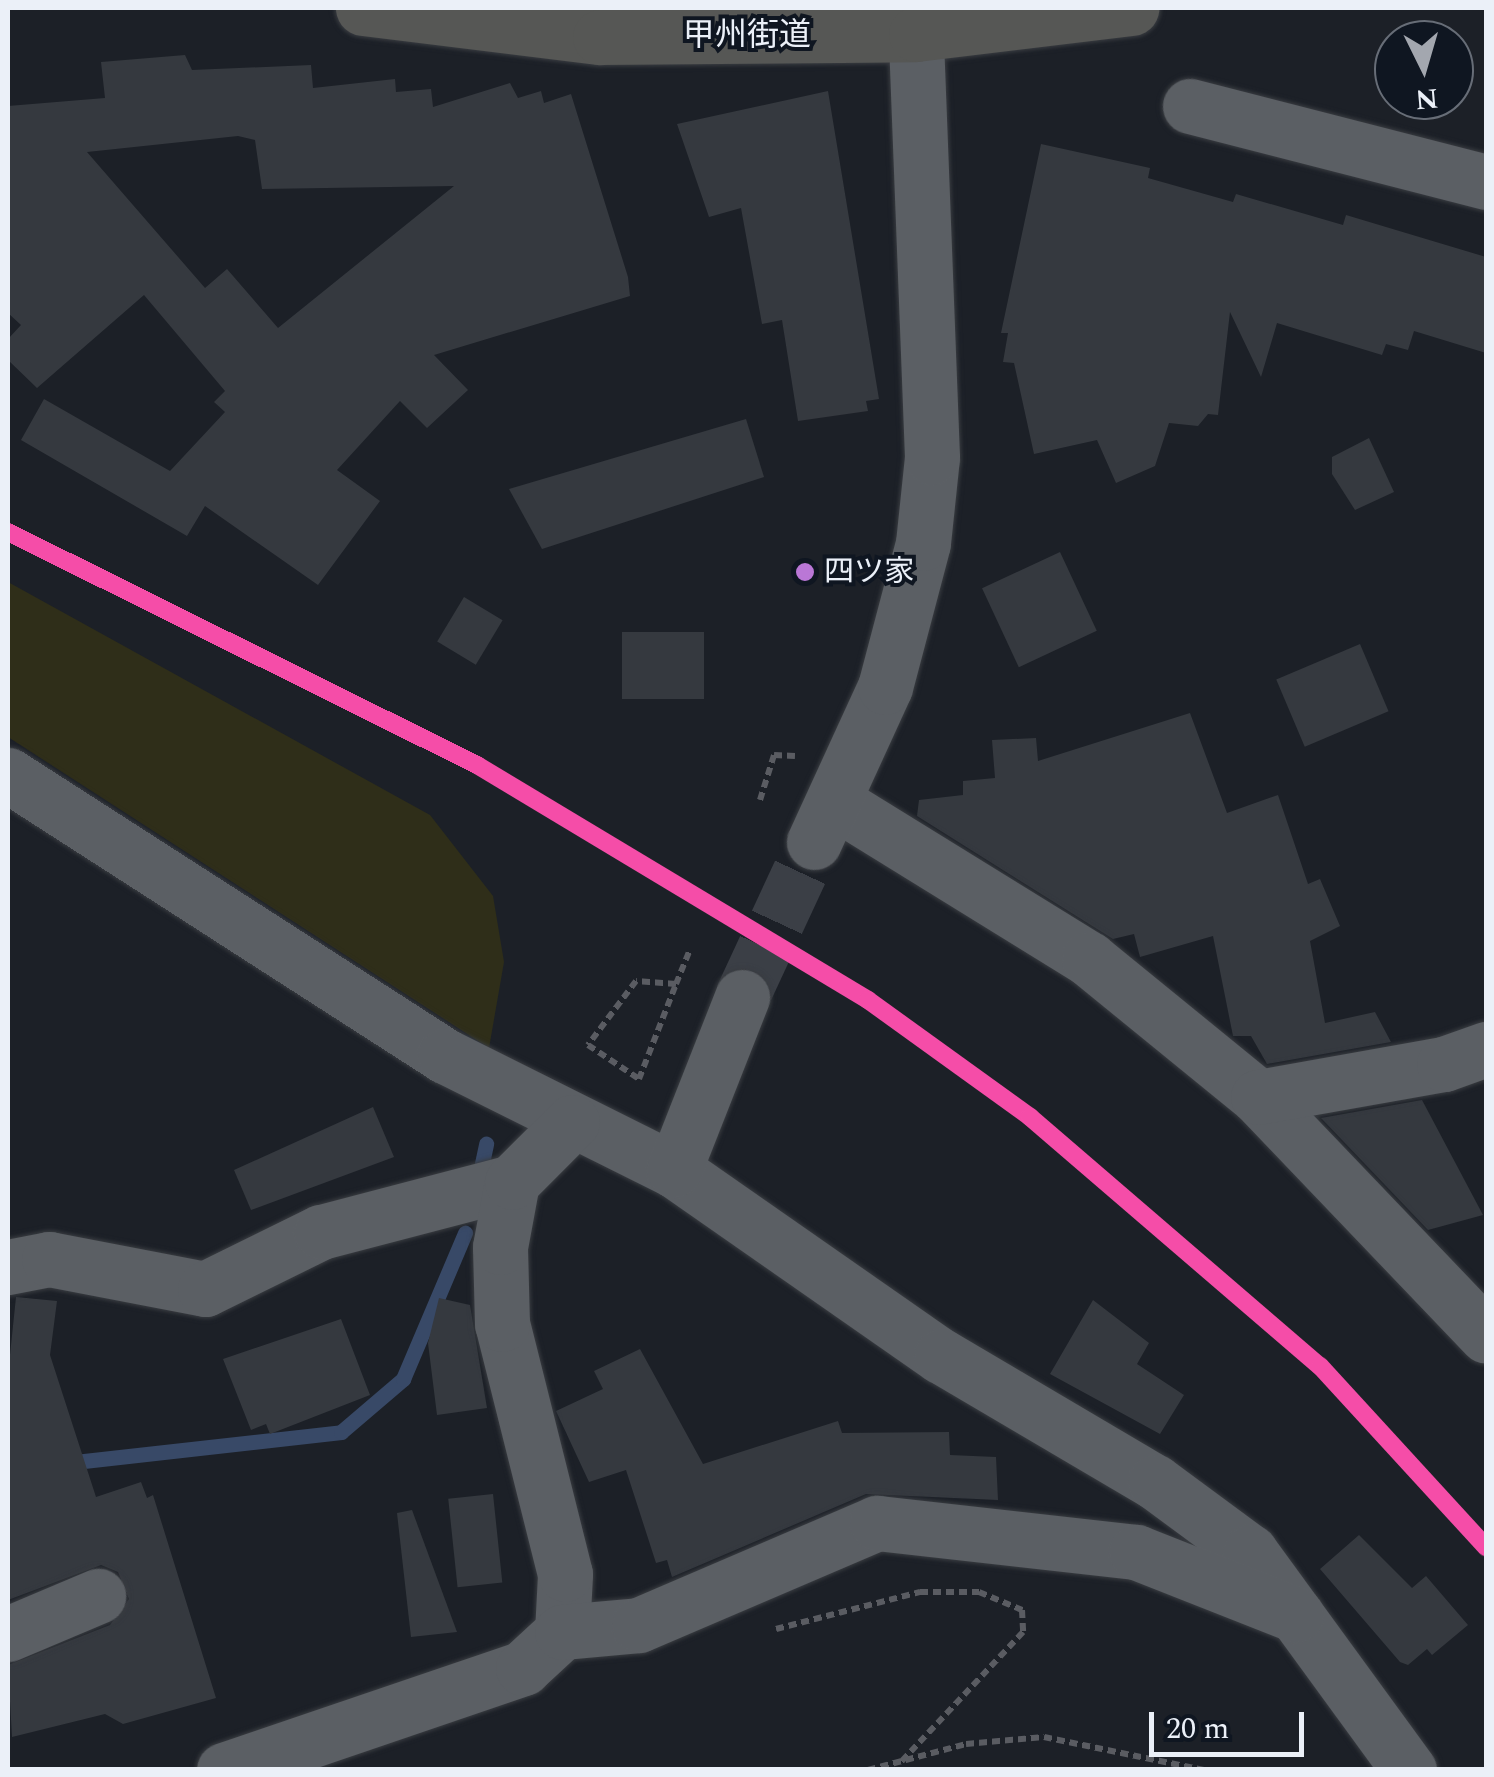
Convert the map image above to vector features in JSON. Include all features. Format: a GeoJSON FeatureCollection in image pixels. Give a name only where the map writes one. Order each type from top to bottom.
{"type":"FeatureCollection","features":[{"type":"Feature","properties":{"kind":"main road","name":"甲州街道"},"geometry":{"type":"LineString","coordinates":[[363,8],[600,36],[916,34],[1131,8]]}},
{"type":"Feature","properties":{"kind":"street"},"geometry":{"type":"LineString","coordinates":[[916,34],[932,458],[923,542],[885,687],[824,822],[1089,959],[1258,1098],[1486,1336]]}},
{"type":"Feature","properties":{"kind":"street"},"geometry":{"type":"LineString","coordinates":[[1190,106],[1486,182]]}},
{"type":"Feature","properties":{"kind":"street"},"geometry":{"type":"LineString","coordinates":[[8,775],[445,1056],[674,1170],[941,1356],[1155,1482],[1250,1552],[1409,1770]]}},
{"type":"Feature","properties":{"kind":"street"},"geometry":{"type":"LineString","coordinates":[[674,1170],[742,997]]}},
{"type":"Feature","properties":{"kind":"street"},"geometry":{"type":"LineString","coordinates":[[1258,1098],[1444,1064],[1486,1049]]}},
{"type":"Feature","properties":{"kind":"street"},"geometry":{"type":"LineString","coordinates":[[8,1267],[49,1259],[204,1288],[321,1232],[512,1182],[572,1122]]}},
{"type":"Feature","properties":{"kind":"street"},"geometry":{"type":"LineString","coordinates":[[512,1182],[500,1247],[502,1324],[565,1574],[562,1632]]}},
{"type":"Feature","properties":{"kind":"street"},"geometry":{"type":"LineString","coordinates":[[224,1770],[523,1668],[562,1632],[639,1625],[878,1523],[1136,1552],[1296,1616]]}},
{"type":"Feature","properties":{"kind":"street"},"geometry":{"type":"LineString","coordinates":[[8,1634],[98,1596]]}},
{"type":"Feature","properties":{"kind":"path"},"geometry":{"type":"LineString","coordinates":[[760,800],[774,755],[803,756]]}},
{"type":"Feature","properties":{"kind":"path"},"geometry":{"type":"LineString","coordinates":[[676,984],[636,980],[588,1045],[639,1079],[689,952]]}},
{"type":"Feature","properties":{"kind":"path"},"geometry":{"type":"LineString","coordinates":[[766,1631],[920,1592],[979,1592],[1022,1610],[1022,1632],[901,1762]]}},
{"type":"Feature","properties":{"kind":"path"},"geometry":{"type":"LineString","coordinates":[[868,1770],[966,1744],[1044,1737],[1204,1770]]}},
{"type":"Feature","properties":{"kind":"shaded area"},"geometry":{"type":"Polygon","coordinates":[[[8,582],[430,815],[493,896],[504,962],[489,1048],[8,737],[8,582]]]}},
{"type":"Feature","properties":{"kind":"building"},"geometry":{"type":"Polygon","coordinates":[[[185,55],[192,70],[311,65],[313,88],[395,79],[396,92],[431,89],[433,107],[510,83],[518,98],[541,91],[544,103],[571,94],[628,277],[630,296],[434,355],[468,390],[427,428],[400,401],[337,470],[380,501],[318,585],[205,506],[187,536],[21,440],[44,399],[170,471],[225,412],[214,402],[225,391],[144,295],[37,388],[8,360],[8,339],[21,325],[8,313],[8,106],[105,98],[101,62],[185,55]],[[238,136],[87,152],[205,288],[227,269],[278,328],[454,186],[262,189],[255,140],[238,136]]]}},
{"type":"Feature","properties":{"kind":"building"},"geometry":{"type":"Polygon","coordinates":[[[828,91],[879,399],[866,401],[868,411],[798,421],[782,320],[762,324],[741,208],[709,217],[677,124],[828,91]]]}},
{"type":"Feature","properties":{"kind":"building"},"geometry":{"type":"Polygon","coordinates":[[[1041,144],[1150,168],[1148,178],[1233,202],[1236,194],[1343,225],[1346,215],[1486,257],[1486,353],[1414,331],[1408,350],[1386,344],[1382,355],[1277,323],[1261,377],[1230,312],[1218,415],[1208,414],[1198,426],[1169,423],[1155,466],[1116,483],[1097,440],[1034,454],[1014,363],[1003,362],[1008,333],[1001,333],[1041,144]]]}},
{"type":"Feature","properties":{"kind":"building"},"geometry":{"type":"Polygon","coordinates":[[[746,419],[764,477],[542,549],[509,489],[746,419]]]}},
{"type":"Feature","properties":{"kind":"building"},"geometry":{"type":"Polygon","coordinates":[[[1369,438],[1394,492],[1355,510],[1332,474],[1332,457],[1369,438]]]}},
{"type":"Feature","properties":{"kind":"building"},"geometry":{"type":"Polygon","coordinates":[[[1060,552],[1097,631],[1019,667],[982,588],[1060,552]]]}},
{"type":"Feature","properties":{"kind":"building"},"geometry":{"type":"Polygon","coordinates":[[[464,597],[503,620],[476,665],[437,642],[464,597]]]}},
{"type":"Feature","properties":{"kind":"building"},"geometry":{"type":"Polygon","coordinates":[[[622,632],[704,632],[704,699],[622,699],[622,632]]]}},
{"type":"Feature","properties":{"kind":"building"},"geometry":{"type":"Polygon","coordinates":[[[1360,644],[1389,711],[1305,747],[1276,680],[1360,644]]]}},
{"type":"Feature","properties":{"kind":"building"},"geometry":{"type":"Polygon","coordinates":[[[1190,713],[1227,813],[1278,795],[1308,884],[1320,879],[1340,926],[1310,941],[1325,1023],[1375,1012],[1391,1042],[1267,1064],[1251,1036],[1233,1036],[1213,936],[1140,957],[1134,934],[1113,939],[917,816],[919,800],[963,795],[963,781],[995,778],[992,740],[1036,738],[1038,761],[1190,713]]]}},
{"type":"Feature","properties":{"kind":"building"},"geometry":{"type":"Polygon","coordinates":[[[1422,1100],[1483,1215],[1428,1230],[1321,1118],[1422,1100]]]}},
{"type":"Feature","properties":{"kind":"building"},"geometry":{"type":"Polygon","coordinates":[[[373,1107],[394,1157],[251,1210],[234,1170],[373,1107]]]}},
{"type":"Feature","properties":{"kind":"building"},"geometry":{"type":"Polygon","coordinates":[[[16,1297],[57,1301],[50,1355],[96,1497],[141,1482],[147,1498],[153,1495],[216,1698],[123,1724],[105,1714],[12,1737],[8,1665],[110,1625],[129,1599],[118,1572],[101,1565],[8,1600],[8,1374],[16,1297]]]}},
{"type":"Feature","properties":{"kind":"building"},"geometry":{"type":"Polygon","coordinates":[[[439,1298],[470,1305],[487,1408],[437,1415],[428,1343],[439,1298]]]}},
{"type":"Feature","properties":{"kind":"building"},"geometry":{"type":"Polygon","coordinates":[[[1093,1300],[1149,1343],[1137,1364],[1184,1395],[1160,1434],[1050,1374],[1093,1300]]]}},
{"type":"Feature","properties":{"kind":"building"},"geometry":{"type":"Polygon","coordinates":[[[341,1319],[370,1395],[270,1434],[266,1424],[251,1430],[223,1359],[341,1319]]]}},
{"type":"Feature","properties":{"kind":"building"},"geometry":{"type":"Polygon","coordinates":[[[640,1349],[703,1464],[838,1421],[842,1433],[949,1432],[950,1455],[996,1457],[998,1500],[866,1494],[672,1577],[667,1560],[656,1563],[626,1470],[589,1482],[556,1411],[603,1389],[594,1371],[640,1349]]]}},
{"type":"Feature","properties":{"kind":"building"},"geometry":{"type":"Polygon","coordinates":[[[493,1494],[502,1583],[458,1587],[448,1499],[493,1494]]]}},
{"type":"Feature","properties":{"kind":"building"},"geometry":{"type":"Polygon","coordinates":[[[412,1510],[457,1632],[411,1637],[397,1513],[412,1510]]]}},
{"type":"Feature","properties":{"kind":"building"},"geometry":{"type":"Polygon","coordinates":[[[1359,1535],[1412,1588],[1426,1576],[1468,1625],[1432,1655],[1427,1649],[1408,1665],[1400,1662],[1320,1569],[1359,1535]]]}},
{"type":"Feature","properties":{"kind":"waterway"},"geometry":{"type":"LineString","coordinates":[[481,1168],[486,1144]]}},
{"type":"Feature","properties":{"kind":"waterway"},"geometry":{"type":"LineString","coordinates":[[66,1463],[341,1432],[403,1379],[465,1233]]}},
{"type":"Feature","properties":{"kind":"tunnel"},"geometry":{"type":"LineString","coordinates":[[742,997],[814,842]]}},
{"type":"Feature","properties":{"kind":"transit line"},"geometry":{"type":"LineString","coordinates":[[8,532],[477,765],[868,1000],[1030,1117],[1320,1366],[1486,1547]]}},
{"type":"Feature","properties":{"kind":"place","name":"四ツ家"},"geometry":{"type":"Point","coordinates":[805,572]}}]}
